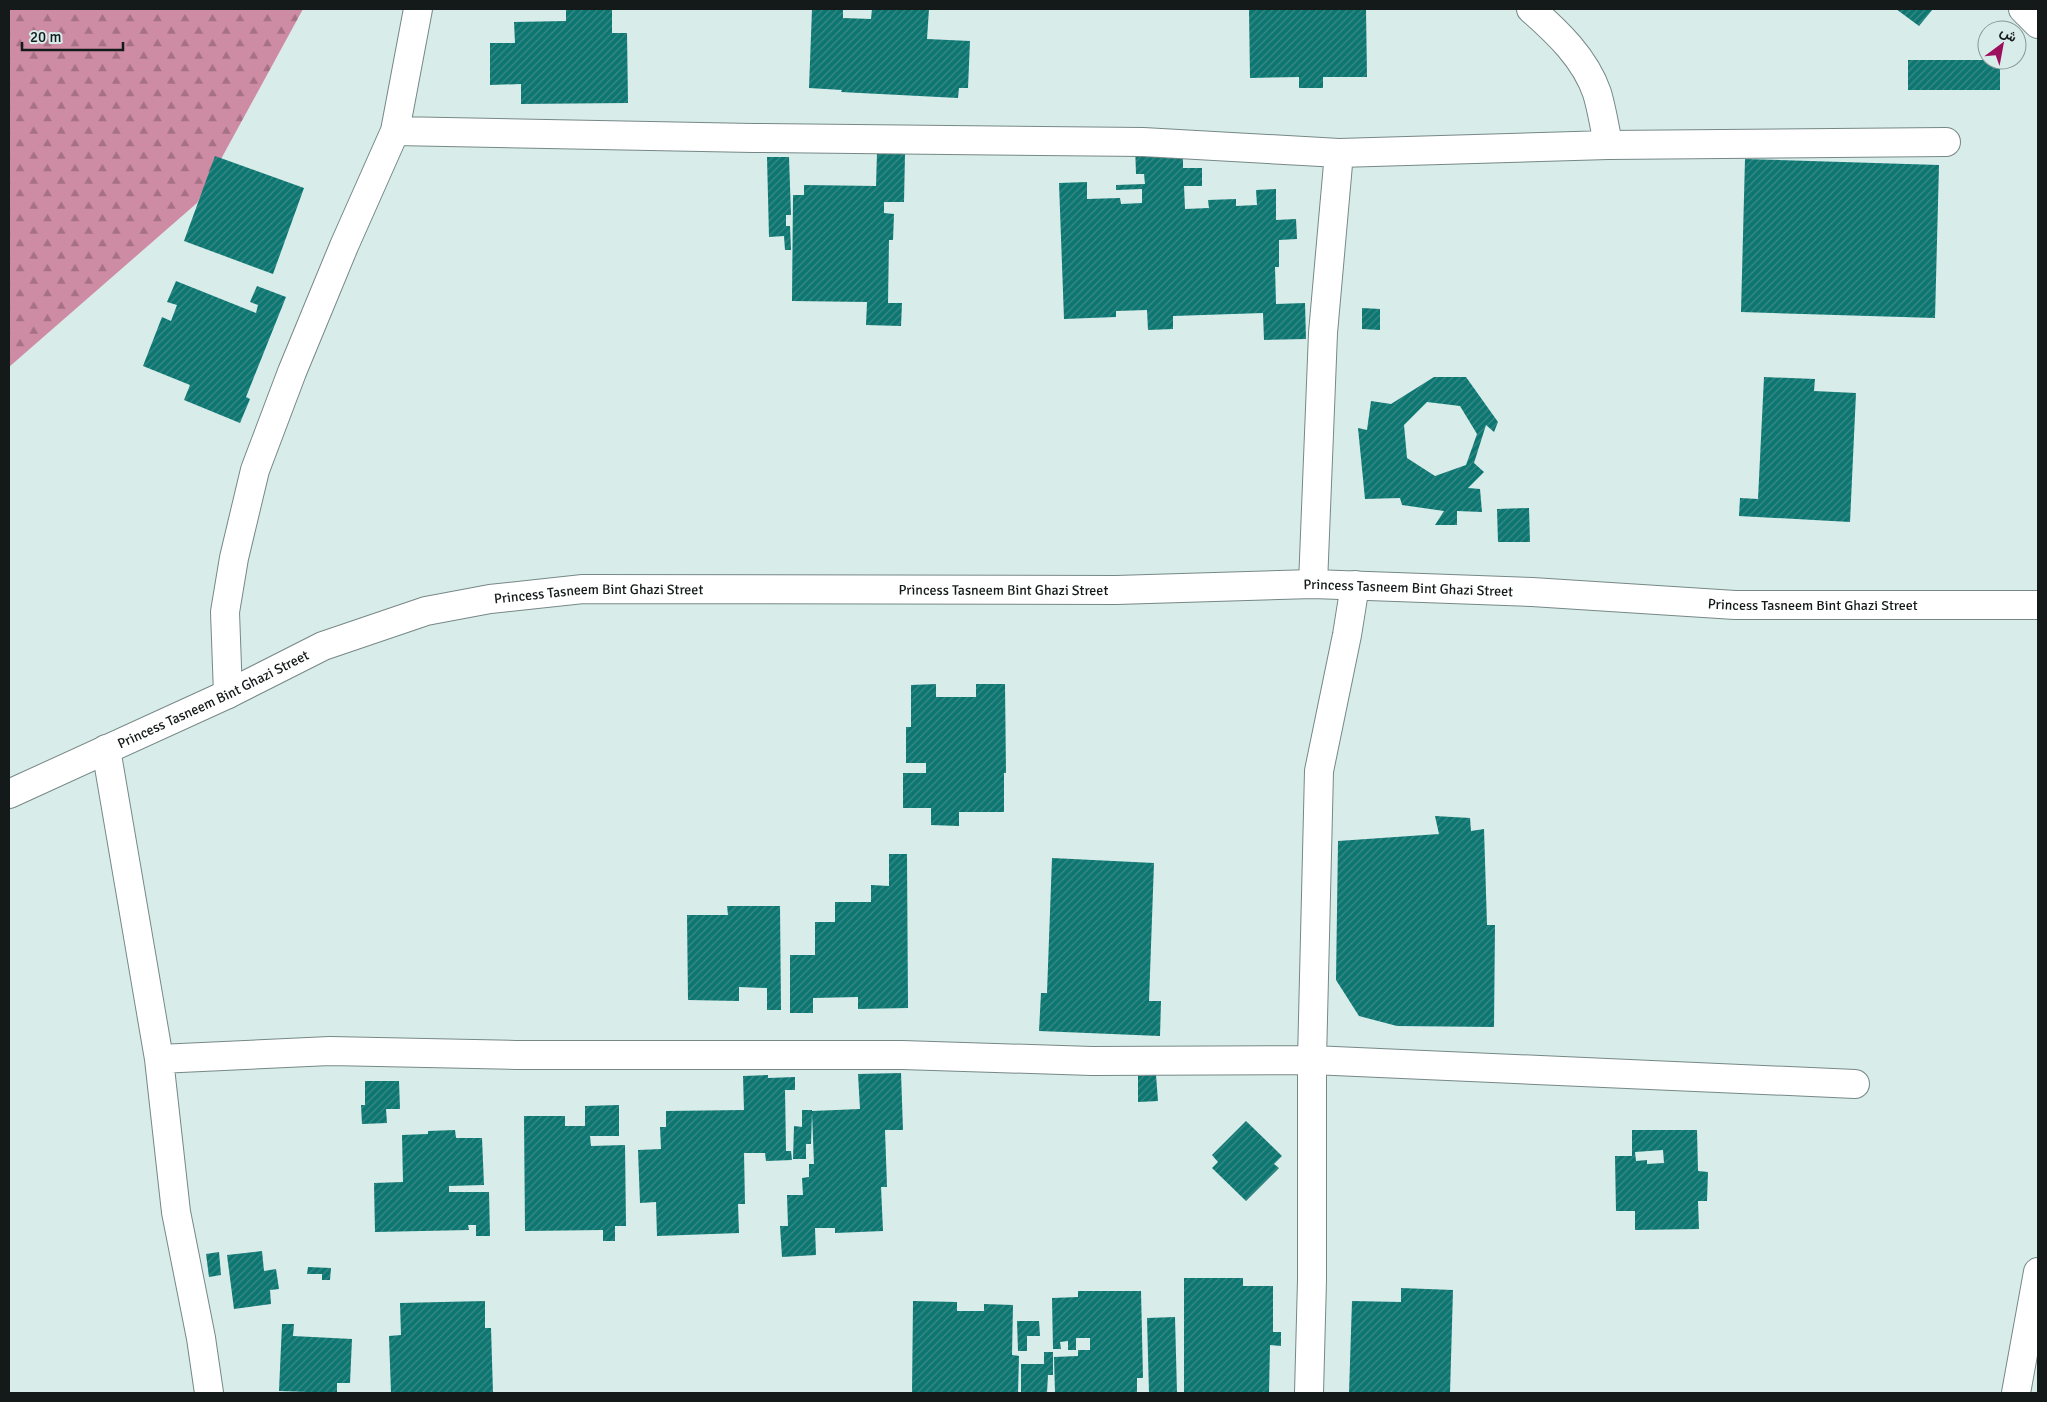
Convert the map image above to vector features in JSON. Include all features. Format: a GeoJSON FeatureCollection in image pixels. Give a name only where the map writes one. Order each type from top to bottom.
{"type":"FeatureCollection","features":[{"type":"Feature","properties":{"kind":"street"},"geometry":{"type":"LineString","coordinates":[[228,694],[225,612],[234,558],[255,470],[314,318],[395,131],[418,9]]}},
{"type":"Feature","properties":{"kind":"street"},"geometry":{"type":"LineString","coordinates":[[1531,9],[1560,35],[1585,69],[1596,91],[1608,146]]}},
{"type":"Feature","properties":{"kind":"street"},"geometry":{"type":"LineString","coordinates":[[2024,9],[2038,24]]}},
{"type":"Feature","properties":{"kind":"street"},"geometry":{"type":"LineString","coordinates":[[395,131],[753,138],[1143,142],[1339,153],[1608,146],[1946,142]]}},
{"type":"Feature","properties":{"kind":"street"},"geometry":{"type":"LineString","coordinates":[[1314,584],[1323,332],[1339,153]]}},
{"type":"Feature","properties":{"kind":"street","name":"Princess Tasneem Bint Ghazi Street"},"geometry":{"type":"LineString","coordinates":[[9,794],[228,694],[323,646],[426,611],[490,599],[583,589],[1116,590],[1314,584],[1532,592],[1735,605],[2038,605]]}},
{"type":"Feature","properties":{"kind":"street"},"geometry":{"type":"LineString","coordinates":[[1308,1393],[1312,1280],[1312,1060],[1319,771],[1355,585]]}},
{"type":"Feature","properties":{"kind":"street"},"geometry":{"type":"LineString","coordinates":[[106,749],[158,1059],[176,1212],[209,1393]]}},
{"type":"Feature","properties":{"kind":"street"},"geometry":{"type":"LineString","coordinates":[[158,1059],[330,1051],[516,1055],[902,1055],[1092,1061],[1312,1060],[1855,1084]]}},
{"type":"Feature","properties":{"kind":"street"},"geometry":{"type":"LineString","coordinates":[[2016,1393],[2033,1328],[2038,1272]]}},
{"type":"Feature","properties":{"kind":"green space"},"geometry":{"type":"Polygon","coordinates":[[[9,9],[303,9],[197,203],[9,367],[9,9]]]}},
{"type":"Feature","properties":{"kind":"building"},"geometry":{"type":"Polygon","coordinates":[[[566,9],[612,9],[612,33],[627,33],[628,103],[521,104],[521,84],[490,85],[490,43],[515,43],[514,22],[566,21],[566,9]]]}},
{"type":"Feature","properties":{"kind":"building"},"geometry":{"type":"Polygon","coordinates":[[[812,9],[843,9],[843,18],[871,19],[872,9],[929,9],[927,39],[970,41],[968,88],[959,88],[958,98],[841,92],[842,90],[809,88],[812,9]]]}},
{"type":"Feature","properties":{"kind":"building"},"geometry":{"type":"Polygon","coordinates":[[[1249,9],[1366,9],[1367,77],[1323,77],[1323,88],[1299,88],[1299,77],[1250,78],[1249,9]]]}},
{"type":"Feature","properties":{"kind":"building"},"geometry":{"type":"Polygon","coordinates":[[[1896,9],[1933,9],[1919,26],[1896,9]]]}},
{"type":"Feature","properties":{"kind":"building"},"geometry":{"type":"Polygon","coordinates":[[[1908,60],[1977,60],[1977,70],[2000,70],[2000,90],[1908,90],[1908,60]]]}},
{"type":"Feature","properties":{"kind":"building"},"geometry":{"type":"Polygon","coordinates":[[[1157,143],[1157,157],[1183,156],[1183,168],[1202,168],[1202,186],[1184,186],[1185,209],[1209,208],[1208,200],[1236,199],[1236,206],[1257,205],[1256,190],[1276,189],[1276,220],[1296,219],[1297,239],[1279,240],[1279,267],[1275,267],[1276,304],[1305,303],[1306,339],[1264,340],[1263,313],[1173,316],[1173,329],[1148,330],[1147,310],[1116,311],[1116,317],[1064,319],[1059,183],[1087,182],[1087,199],[1120,198],[1121,204],[1142,203],[1142,189],[1116,190],[1116,185],[1145,184],[1144,174],[1136,174],[1135,144],[1157,143]]]}},
{"type":"Feature","properties":{"kind":"building"},"geometry":{"type":"Polygon","coordinates":[[[877,153],[905,154],[904,202],[884,202],[884,213],[894,214],[893,240],[889,240],[888,303],[902,303],[901,326],[866,325],[867,302],[792,301],[793,195],[804,195],[804,185],[876,186],[877,153]]]}},
{"type":"Feature","properties":{"kind":"building"},"geometry":{"type":"Polygon","coordinates":[[[215,156],[304,188],[273,274],[184,241],[215,156]]]}},
{"type":"Feature","properties":{"kind":"building"},"geometry":{"type":"Polygon","coordinates":[[[767,157],[789,157],[791,215],[786,215],[786,226],[790,226],[791,250],[785,250],[784,236],[769,237],[767,157]]]}},
{"type":"Feature","properties":{"kind":"building"},"geometry":{"type":"Polygon","coordinates":[[[1745,159],[1939,165],[1935,318],[1741,312],[1745,159]]]}},
{"type":"Feature","properties":{"kind":"building"},"geometry":{"type":"Polygon","coordinates":[[[176,281],[256,313],[258,305],[250,302],[257,286],[286,297],[246,397],[250,399],[240,423],[184,400],[190,385],[143,366],[162,317],[171,321],[177,305],[167,302],[176,281]]]}},
{"type":"Feature","properties":{"kind":"building"},"geometry":{"type":"Polygon","coordinates":[[[1362,308],[1380,309],[1380,330],[1362,329],[1362,308]]]}},
{"type":"Feature","properties":{"kind":"building"},"geometry":{"type":"Polygon","coordinates":[[[1434,377],[1466,377],[1498,422],[1494,432],[1486,425],[1474,463],[1484,472],[1468,488],[1480,489],[1482,512],[1457,511],[1457,525],[1435,525],[1444,511],[1402,505],[1400,498],[1365,499],[1358,428],[1367,430],[1371,401],[1391,404],[1434,377]],[[1427,402],[1404,425],[1407,458],[1435,476],[1466,465],[1477,434],[1460,406],[1427,402]]]}},
{"type":"Feature","properties":{"kind":"building"},"geometry":{"type":"Polygon","coordinates":[[[1764,377],[1815,379],[1814,391],[1856,393],[1850,522],[1739,516],[1740,498],[1758,499],[1764,377]]]}},
{"type":"Feature","properties":{"kind":"building"},"geometry":{"type":"Polygon","coordinates":[[[1529,508],[1530,542],[1498,542],[1497,509],[1529,508]]]}},
{"type":"Feature","properties":{"kind":"building"},"geometry":{"type":"Polygon","coordinates":[[[936,684],[936,697],[976,697],[976,684],[1005,684],[1006,773],[1004,773],[1004,812],[959,812],[959,826],[931,825],[931,808],[903,808],[903,773],[926,773],[926,763],[906,763],[906,727],[911,727],[911,685],[936,684]]]}},
{"type":"Feature","properties":{"kind":"building"},"geometry":{"type":"Polygon","coordinates":[[[1435,816],[1470,818],[1471,831],[1484,829],[1487,925],[1495,925],[1494,1027],[1397,1026],[1359,1016],[1336,980],[1338,841],[1439,834],[1435,816]]]}},
{"type":"Feature","properties":{"kind":"building"},"geometry":{"type":"Polygon","coordinates":[[[889,854],[907,854],[908,1008],[858,1009],[858,997],[813,998],[813,1013],[790,1013],[790,955],[815,955],[815,922],[835,922],[835,902],[871,902],[871,885],[889,886],[889,854]]]}},
{"type":"Feature","properties":{"kind":"building"},"geometry":{"type":"Polygon","coordinates":[[[1052,858],[1154,863],[1149,1001],[1161,1001],[1160,1036],[1039,1031],[1041,993],[1047,993],[1052,858]]]}},
{"type":"Feature","properties":{"kind":"building"},"geometry":{"type":"Polygon","coordinates":[[[727,906],[780,906],[781,1010],[767,1010],[767,988],[739,987],[739,1001],[688,1000],[687,915],[728,915],[727,906]]]}},
{"type":"Feature","properties":{"kind":"building"},"geometry":{"type":"Polygon","coordinates":[[[901,1073],[903,1130],[885,1130],[887,1187],[881,1187],[883,1231],[835,1233],[835,1228],[815,1228],[816,1255],[782,1257],[780,1226],[788,1226],[787,1195],[803,1195],[802,1178],[809,1177],[809,1164],[814,1164],[812,1113],[811,1144],[806,1144],[806,1159],[793,1159],[794,1126],[802,1127],[802,1110],[860,1109],[858,1074],[901,1073]]]}},
{"type":"Feature","properties":{"kind":"building"},"geometry":{"type":"Polygon","coordinates":[[[768,1075],[768,1078],[795,1077],[795,1090],[785,1090],[786,1151],[791,1151],[792,1160],[766,1161],[765,1153],[744,1153],[745,1204],[738,1204],[739,1233],[657,1236],[656,1202],[640,1203],[638,1150],[661,1149],[660,1127],[666,1127],[666,1111],[744,1110],[743,1076],[768,1075]]]}},
{"type":"Feature","properties":{"kind":"building"},"geometry":{"type":"Polygon","coordinates":[[[1156,1075],[1158,1101],[1138,1102],[1138,1076],[1156,1075]]]}},
{"type":"Feature","properties":{"kind":"building"},"geometry":{"type":"Polygon","coordinates":[[[365,1081],[399,1081],[400,1109],[386,1109],[387,1123],[362,1124],[361,1105],[365,1105],[365,1081]]]}},
{"type":"Feature","properties":{"kind":"building"},"geometry":{"type":"Polygon","coordinates":[[[619,1105],[619,1136],[590,1136],[591,1146],[625,1145],[626,1226],[615,1226],[615,1241],[603,1241],[603,1230],[525,1231],[524,1116],[565,1116],[565,1126],[585,1126],[585,1106],[619,1105]]]}},
{"type":"Feature","properties":{"kind":"building"},"geometry":{"type":"Polygon","coordinates":[[[1246,1121],[1282,1156],[1274,1164],[1279,1168],[1246,1201],[1212,1168],[1218,1162],[1212,1155],[1246,1121]]]}},
{"type":"Feature","properties":{"kind":"building"},"geometry":{"type":"Polygon","coordinates":[[[455,1130],[456,1138],[482,1138],[484,1185],[449,1186],[449,1192],[489,1192],[490,1236],[476,1236],[476,1225],[468,1225],[469,1230],[375,1232],[374,1183],[403,1182],[402,1135],[428,1134],[428,1131],[455,1130]]]}},
{"type":"Feature","properties":{"kind":"building"},"geometry":{"type":"Polygon","coordinates":[[[1632,1130],[1697,1130],[1698,1171],[1708,1172],[1707,1201],[1698,1201],[1699,1229],[1635,1230],[1635,1211],[1616,1211],[1615,1156],[1632,1156],[1632,1130]],[[1663,1150],[1635,1152],[1636,1161],[1647,1160],[1647,1164],[1664,1163],[1663,1150]]]}},
{"type":"Feature","properties":{"kind":"building"},"geometry":{"type":"Polygon","coordinates":[[[262,1251],[264,1271],[276,1269],[279,1289],[270,1290],[271,1304],[234,1309],[227,1255],[262,1251]]]}},
{"type":"Feature","properties":{"kind":"building"},"geometry":{"type":"Polygon","coordinates":[[[219,1252],[221,1275],[209,1277],[206,1254],[219,1252]]]}},
{"type":"Feature","properties":{"kind":"building"},"geometry":{"type":"Polygon","coordinates":[[[308,1267],[331,1268],[330,1280],[322,1280],[322,1274],[307,1274],[308,1267]]]}},
{"type":"Feature","properties":{"kind":"building"},"geometry":{"type":"Polygon","coordinates":[[[1184,1278],[1243,1278],[1243,1286],[1273,1286],[1273,1332],[1281,1332],[1281,1346],[1270,1345],[1269,1393],[1184,1393],[1184,1278]]]}},
{"type":"Feature","properties":{"kind":"building"},"geometry":{"type":"Polygon","coordinates":[[[1401,1288],[1453,1290],[1450,1393],[1349,1393],[1352,1301],[1401,1302],[1401,1288]]]}},
{"type":"Feature","properties":{"kind":"building"},"geometry":{"type":"Polygon","coordinates":[[[1078,1291],[1141,1291],[1143,1378],[1137,1378],[1137,1393],[1055,1393],[1054,1357],[1078,1356],[1078,1350],[1090,1350],[1090,1338],[1076,1338],[1076,1350],[1068,1350],[1068,1341],[1060,1342],[1061,1349],[1053,1349],[1052,1298],[1078,1297],[1078,1291]]]}},
{"type":"Feature","properties":{"kind":"building"},"geometry":{"type":"Polygon","coordinates":[[[485,1301],[485,1328],[491,1328],[493,1393],[391,1393],[389,1336],[401,1335],[400,1303],[485,1301]]]}},
{"type":"Feature","properties":{"kind":"building"},"geometry":{"type":"Polygon","coordinates":[[[913,1301],[957,1302],[957,1311],[984,1311],[984,1304],[1013,1305],[1012,1355],[1019,1356],[1018,1393],[912,1393],[913,1301]]]}},
{"type":"Feature","properties":{"kind":"building"},"geometry":{"type":"Polygon","coordinates":[[[1175,1317],[1177,1393],[1149,1393],[1147,1318],[1175,1317]]]}},
{"type":"Feature","properties":{"kind":"building"},"geometry":{"type":"Polygon","coordinates":[[[1017,1321],[1039,1321],[1040,1336],[1027,1336],[1027,1351],[1018,1351],[1017,1321]]]}},
{"type":"Feature","properties":{"kind":"building"},"geometry":{"type":"Polygon","coordinates":[[[282,1324],[294,1324],[293,1336],[352,1339],[350,1383],[337,1383],[337,1393],[279,1391],[282,1324]]]}},
{"type":"Feature","properties":{"kind":"building"},"geometry":{"type":"Polygon","coordinates":[[[1044,1352],[1053,1352],[1053,1375],[1048,1375],[1047,1393],[1021,1393],[1021,1364],[1044,1364],[1044,1352]]]}}]}
